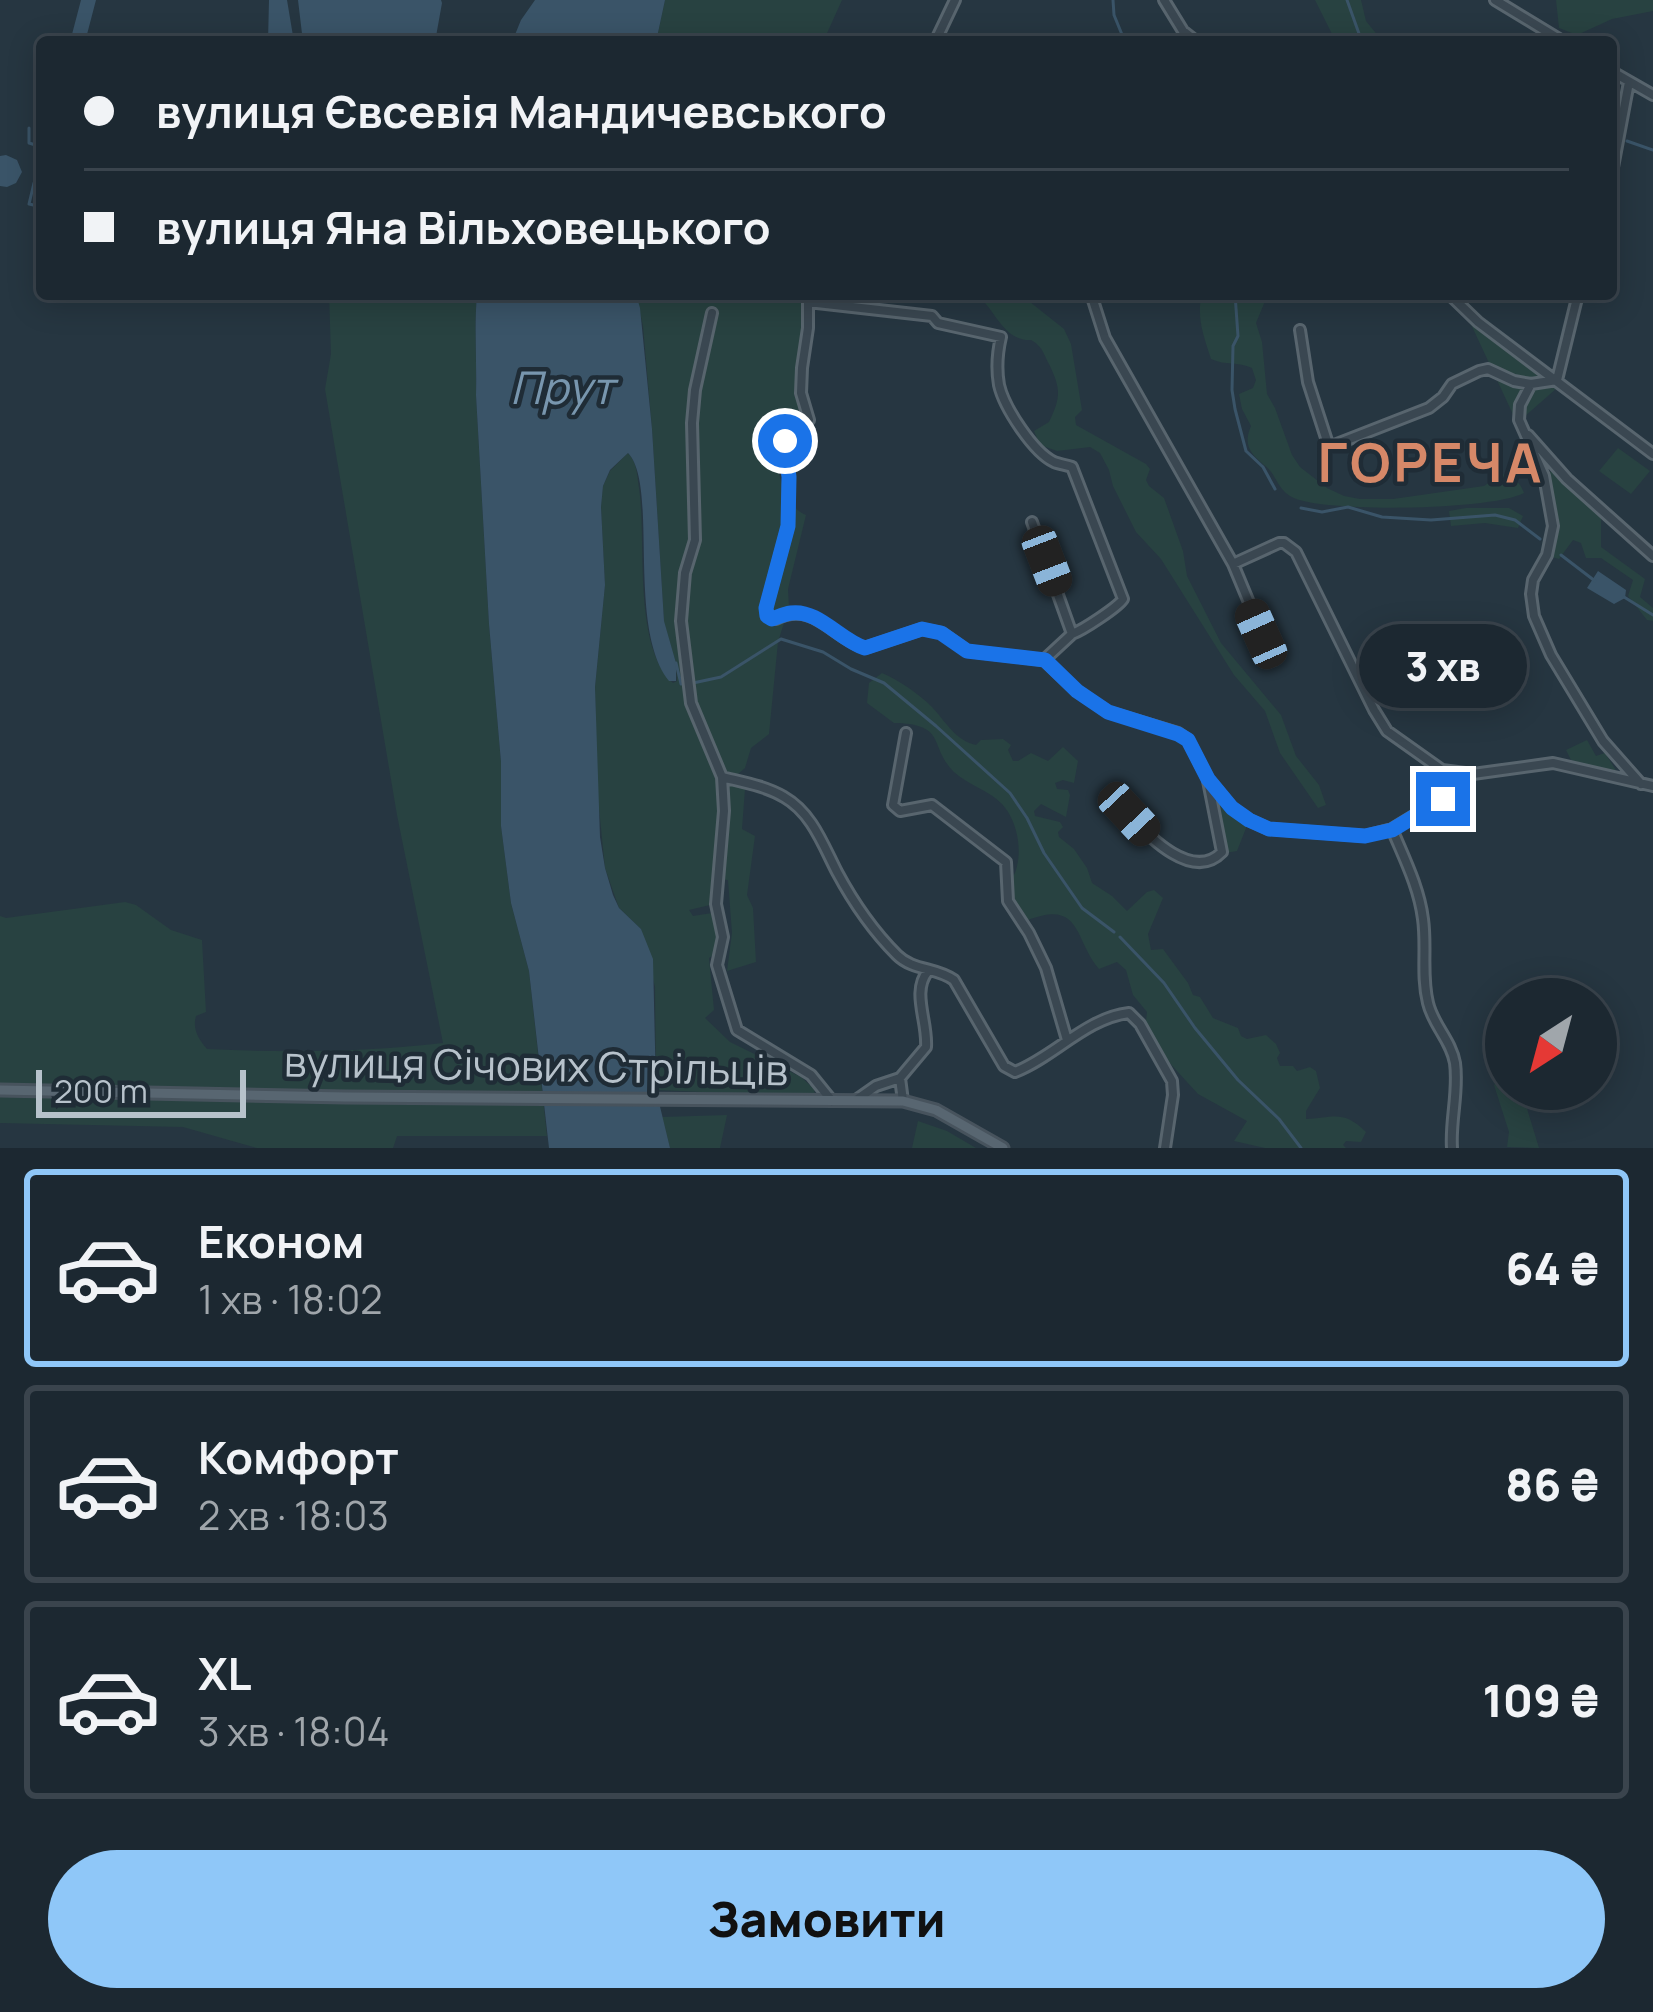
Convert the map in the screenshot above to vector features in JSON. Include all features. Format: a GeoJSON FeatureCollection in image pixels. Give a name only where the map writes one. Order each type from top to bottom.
{"type":"FeatureCollection","features":[{"type":"Feature","properties":{"kind":"main road","name":"вулиця Січових Стрільців"},"geometry":{"type":"LineString","coordinates":[[0,1090],[903,1102],[936,1110],[1003,1148]]}},
{"type":"Feature","properties":{"kind":"street"},"geometry":{"type":"LineString","coordinates":[[938,36],[955,0]]}},
{"type":"Feature","properties":{"kind":"street"},"geometry":{"type":"LineString","coordinates":[[1164,0],[1190,36]]}},
{"type":"Feature","properties":{"kind":"street"},"geometry":{"type":"LineString","coordinates":[[1495,0],[1554,36]]}},
{"type":"Feature","properties":{"kind":"street"},"geometry":{"type":"LineString","coordinates":[[1617,75],[1653,95]]}},
{"type":"Feature","properties":{"kind":"street"},"geometry":{"type":"LineString","coordinates":[[1617,146],[1629,82]]}},
{"type":"Feature","properties":{"kind":"street"},"geometry":{"type":"LineString","coordinates":[[808,300],[801,394],[809,420],[785,441],[788,526],[767,616],[805,615],[865,648],[922,629],[941,633],[967,651],[1045,660],[1108,712],[1188,740],[1208,779],[1232,808],[1269,829],[1365,836],[1392,830],[1473,774]]}},
{"type":"Feature","properties":{"kind":"street"},"geometry":{"type":"LineString","coordinates":[[822,300],[932,316],[938,322],[1001,337],[996,358],[1000,392],[1037,450],[1055,463],[1072,467],[1123,598],[1118,607],[1072,634],[1045,660]]}},
{"type":"Feature","properties":{"kind":"street"},"geometry":{"type":"LineString","coordinates":[[1093,300],[1105,338],[1233,564],[1273,660]]}},
{"type":"Feature","properties":{"kind":"street"},"geometry":{"type":"LineString","coordinates":[[1455,300],[1652,451]]}},
{"type":"Feature","properties":{"kind":"street"},"geometry":{"type":"LineString","coordinates":[[1557,380],[1577,300]]}},
{"type":"Feature","properties":{"kind":"street"},"geometry":{"type":"LineString","coordinates":[[712,313],[695,390],[695,540],[685,573],[681,621],[691,703],[722,777],[724,812],[716,904],[723,937],[719,980],[736,1030],[811,1075],[832,1100]]}},
{"type":"Feature","properties":{"kind":"street"},"geometry":{"type":"LineString","coordinates":[[1300,329],[1308,382],[1329,447],[1429,408],[1451,384],[1479,371],[1489,369],[1532,385],[1557,380]]}},
{"type":"Feature","properties":{"kind":"street"},"geometry":{"type":"LineString","coordinates":[[1532,385],[1520,405],[1519,420],[1544,476],[1553,526],[1547,556],[1533,580],[1534,616],[1551,655],[1604,740],[1641,784]]}},
{"type":"Feature","properties":{"kind":"street"},"geometry":{"type":"LineString","coordinates":[[1523,429],[1567,479],[1653,556]]}},
{"type":"Feature","properties":{"kind":"street"},"geometry":{"type":"LineString","coordinates":[[1032,522],[1072,634]]}},
{"type":"Feature","properties":{"kind":"street"},"geometry":{"type":"LineString","coordinates":[[1233,564],[1279,543],[1296,552],[1387,730],[1442,770],[1473,774],[1553,763],[1653,785]]}},
{"type":"Feature","properties":{"kind":"street"},"geometry":{"type":"LineString","coordinates":[[906,733],[893,805],[900,811],[932,805],[1006,862],[1008,901],[1046,968],[1067,1040]]}},
{"type":"Feature","properties":{"kind":"street"},"geometry":{"type":"LineString","coordinates":[[722,777],[785,797],[804,813],[838,874],[899,958],[928,971],[942,971],[954,980],[1009,1070],[1026,1068],[1067,1040],[1129,1013],[1172,1081],[1165,1148]]}},
{"type":"Feature","properties":{"kind":"street"},"geometry":{"type":"LineString","coordinates":[[1129,814],[1156,844],[1175,855],[1207,863],[1222,852],[1208,779]]}},
{"type":"Feature","properties":{"kind":"street"},"geometry":{"type":"LineString","coordinates":[[1392,830],[1421,907],[1424,983],[1431,1015],[1448,1040],[1455,1062],[1452,1148]]}},
{"type":"Feature","properties":{"kind":"street"},"geometry":{"type":"LineString","coordinates":[[903,1102],[900,1078],[926,1047],[919,990],[928,971]]}},
{"type":"Feature","properties":{"kind":"street","name":"вулиця Січових Стрільців"},"geometry":{"type":"LineString","coordinates":[[856,1100],[900,1078]]}},
{"type":"Feature","properties":{"kind":"green space"},"geometry":{"type":"Polygon","coordinates":[[[665,0],[842,0],[826,36],[657,36],[665,0]]]}},
{"type":"Feature","properties":{"kind":"green space"},"geometry":{"type":"Polygon","coordinates":[[[1315,0],[1361,0],[1366,21],[1378,36],[1333,36],[1315,0]]]}},
{"type":"Feature","properties":{"kind":"green space"},"geometry":{"type":"Polygon","coordinates":[[[1556,0],[1653,0],[1653,11],[1612,19],[1577,35],[1559,28],[1556,0]]]}},
{"type":"Feature","properties":{"kind":"green space"},"geometry":{"type":"Polygon","coordinates":[[[329,300],[477,300],[476,395],[501,762],[501,826],[511,903],[529,971],[547,1136],[397,1136],[393,1148],[257,1148],[183,1127],[0,1123],[0,916],[125,902],[171,930],[202,940],[206,1012],[196,1016],[195,1025],[207,1049],[325,1051],[443,1043],[397,815],[325,389],[331,354],[329,300]]]}},
{"type":"Feature","properties":{"kind":"green space"},"geometry":{"type":"Polygon","coordinates":[[[637,300],[801,300],[794,395],[801,420],[777,434],[776,450],[782,484],[794,506],[806,515],[778,642],[769,734],[751,748],[745,768],[737,775],[737,783],[745,789],[742,829],[755,836],[747,895],[753,908],[756,962],[727,971],[732,933],[728,880],[719,879],[710,905],[689,910],[693,916],[712,913],[720,935],[719,951],[709,958],[714,1010],[705,1018],[730,1042],[801,1077],[814,1089],[815,1097],[656,1090],[655,987],[641,929],[619,908],[605,868],[597,789],[595,687],[605,585],[601,507],[610,471],[628,453],[639,488],[646,618],[660,666],[673,683],[677,681],[664,622],[637,300]]]}},
{"type":"Feature","properties":{"kind":"green space"},"geometry":{"type":"Polygon","coordinates":[[[1028,300],[1064,329],[1082,410],[1075,417],[1076,425],[1150,469],[1146,480],[1164,498],[1187,576],[1221,643],[1281,715],[1296,756],[1319,785],[1326,805],[1318,808],[1280,753],[1265,711],[1234,675],[1161,559],[1136,532],[1100,453],[1090,447],[1057,451],[1040,445],[1034,431],[1049,422],[1057,399],[1053,373],[1038,345],[1013,335],[983,301],[1028,300]]]}},
{"type":"Feature","properties":{"kind":"green space"},"geometry":{"type":"Polygon","coordinates":[[[1266,300],[1256,323],[1267,394],[1292,455],[1327,488],[1360,499],[1393,499],[1484,486],[1502,474],[1516,480],[1524,493],[1480,503],[1410,508],[1340,506],[1288,495],[1249,448],[1251,426],[1239,394],[1253,388],[1252,368],[1211,359],[1200,302],[1266,300]]]}},
{"type":"Feature","properties":{"kind":"green space"},"geometry":{"type":"Polygon","coordinates":[[[1469,320],[1557,388],[1517,423],[1469,320]]]}},
{"type":"Feature","properties":{"kind":"green space"},"geometry":{"type":"Polygon","coordinates":[[[1618,448],[1650,471],[1631,494],[1599,471],[1618,448]]]}},
{"type":"Feature","properties":{"kind":"green space"},"geometry":{"type":"Polygon","coordinates":[[[1550,472],[1556,472],[1601,514],[1601,547],[1645,579],[1640,597],[1653,608],[1653,621],[1628,596],[1633,580],[1601,558],[1586,558],[1581,543],[1573,540],[1559,559],[1542,544],[1544,537],[1555,538],[1550,472]]]}},
{"type":"Feature","properties":{"kind":"green space"},"geometry":{"type":"Polygon","coordinates":[[[1509,508],[1523,516],[1518,528],[1485,523],[1451,526],[1449,511],[1509,508]]]}},
{"type":"Feature","properties":{"kind":"green space"},"geometry":{"type":"Polygon","coordinates":[[[882,673],[921,697],[969,743],[1003,739],[1011,745],[1013,761],[1031,753],[1048,761],[1063,747],[1078,761],[1074,783],[1055,783],[1070,795],[1066,817],[1041,804],[1035,816],[1060,822],[1059,837],[1074,849],[1092,883],[1127,911],[1147,892],[1154,890],[1163,898],[1148,934],[1151,950],[1163,949],[1213,1018],[1238,1028],[1247,1039],[1266,1035],[1276,1044],[1280,1066],[1316,1071],[1320,1088],[1306,1119],[1338,1116],[1351,1120],[1366,1132],[1361,1142],[1346,1141],[1346,1148],[1265,1148],[1234,1141],[1247,1121],[1198,1094],[1156,1048],[1145,1030],[1147,1012],[1133,995],[1126,970],[1117,962],[1099,969],[1068,919],[1046,915],[1028,920],[1018,911],[1012,876],[1018,842],[1007,810],[954,772],[930,732],[894,723],[867,703],[869,683],[882,673]]]}},
{"type":"Feature","properties":{"kind":"green space"},"geometry":{"type":"Polygon","coordinates":[[[1587,740],[1596,756],[1605,753],[1619,775],[1571,760],[1566,750],[1587,740]]]}},
{"type":"Feature","properties":{"kind":"green space"},"geometry":{"type":"Polygon","coordinates":[[[1218,806],[1248,823],[1237,851],[1225,853],[1218,806]]]}},
{"type":"Feature","properties":{"kind":"green space"},"geometry":{"type":"Polygon","coordinates":[[[1502,1110],[1527,1110],[1539,1148],[1507,1147],[1509,1132],[1502,1110]]]}},
{"type":"Feature","properties":{"kind":"green space"},"geometry":{"type":"Polygon","coordinates":[[[727,1115],[720,1148],[670,1148],[662,1117],[727,1115]]]}},
{"type":"Feature","properties":{"kind":"green space"},"geometry":{"type":"Polygon","coordinates":[[[918,1121],[947,1131],[976,1148],[912,1148],[918,1121]]]}},
{"type":"Feature","properties":{"kind":"water"},"geometry":{"type":"Polygon","coordinates":[[[81,0],[96,0],[87,36],[72,36],[81,0]]]}},
{"type":"Feature","properties":{"kind":"water"},"geometry":{"type":"Polygon","coordinates":[[[269,0],[287,0],[293,36],[268,36],[269,0]]]}},
{"type":"Feature","properties":{"kind":"water"},"geometry":{"type":"Polygon","coordinates":[[[298,0],[442,3],[436,36],[302,36],[298,0]]]}},
{"type":"Feature","properties":{"kind":"water"},"geometry":{"type":"Polygon","coordinates":[[[535,0],[665,0],[657,36],[514,36],[535,0]]]}},
{"type":"Feature","properties":{"kind":"water"},"geometry":{"type":"Polygon","coordinates":[[[0,156],[17,160],[22,172],[7,187],[0,186],[0,156]]]}},
{"type":"Feature","properties":{"kind":"water","name":"Прут"},"geometry":{"type":"Polygon","coordinates":[[[477,300],[638,300],[640,308],[664,621],[676,681],[669,681],[656,657],[649,627],[641,495],[628,453],[610,470],[601,507],[605,585],[595,687],[600,837],[613,895],[619,908],[641,929],[653,959],[656,1090],[670,1148],[549,1148],[529,971],[511,903],[501,826],[501,762],[476,395],[477,300]]]}},
{"type":"Feature","properties":{"kind":"water"},"geometry":{"type":"Polygon","coordinates":[[[1598,571],[1626,590],[1625,598],[1614,604],[1587,588],[1598,571]]]}},
{"type":"Feature","properties":{"kind":"waterway"},"geometry":{"type":"LineString","coordinates":[[1113,0],[1123,36]]}},
{"type":"Feature","properties":{"kind":"waterway"},"geometry":{"type":"LineString","coordinates":[[1347,0],[1360,36]]}},
{"type":"Feature","properties":{"kind":"waterway"},"geometry":{"type":"LineString","coordinates":[[29,128],[29,143],[36,145]]}},
{"type":"Feature","properties":{"kind":"waterway"},"geometry":{"type":"LineString","coordinates":[[1627,141],[1653,150]]}},
{"type":"Feature","properties":{"kind":"waterway"},"geometry":{"type":"LineString","coordinates":[[36,183],[29,204],[36,206]]}},
{"type":"Feature","properties":{"kind":"waterway"},"geometry":{"type":"LineString","coordinates":[[1235,300],[1235,409],[1246,451],[1263,467],[1275,489]]}},
{"type":"Feature","properties":{"kind":"waterway"},"geometry":{"type":"LineString","coordinates":[[1301,508],[1322,512],[1348,507],[1382,517],[1431,520],[1495,515],[1515,520],[1540,539]]}},
{"type":"Feature","properties":{"kind":"waterway"},"geometry":{"type":"LineString","coordinates":[[1561,555],[1595,581]]}},
{"type":"Feature","properties":{"kind":"waterway"},"geometry":{"type":"LineString","coordinates":[[1624,597],[1653,615]]}},
{"type":"Feature","properties":{"kind":"waterway"},"geometry":{"type":"LineString","coordinates":[[693,683],[721,677],[781,639],[823,652],[884,683],[1010,793],[1082,908],[1114,932]]}},
{"type":"Feature","properties":{"kind":"waterway"},"geometry":{"type":"LineString","coordinates":[[676,663],[681,684]]}},
{"type":"Feature","properties":{"kind":"waterway"},"geometry":{"type":"LineString","coordinates":[[1120,937],[1301,1148]]}},
{"type":"Feature","properties":{"kind":"district","name":"ГОРЕЧА"},"geometry":{"type":"Point","coordinates":[1431,461]}},
{"type":"Feature","properties":{"kind":"route"},"geometry":{"type":"LineString","coordinates":[[785,441],[788,526],[766,608],[772,619],[794,612],[805,615],[865,648],[922,629],[941,633],[967,651],[1045,660],[1108,712],[1188,740],[1208,779],[1232,808],[1269,829],[1365,836],[1392,830],[1443,799]]}}]}
